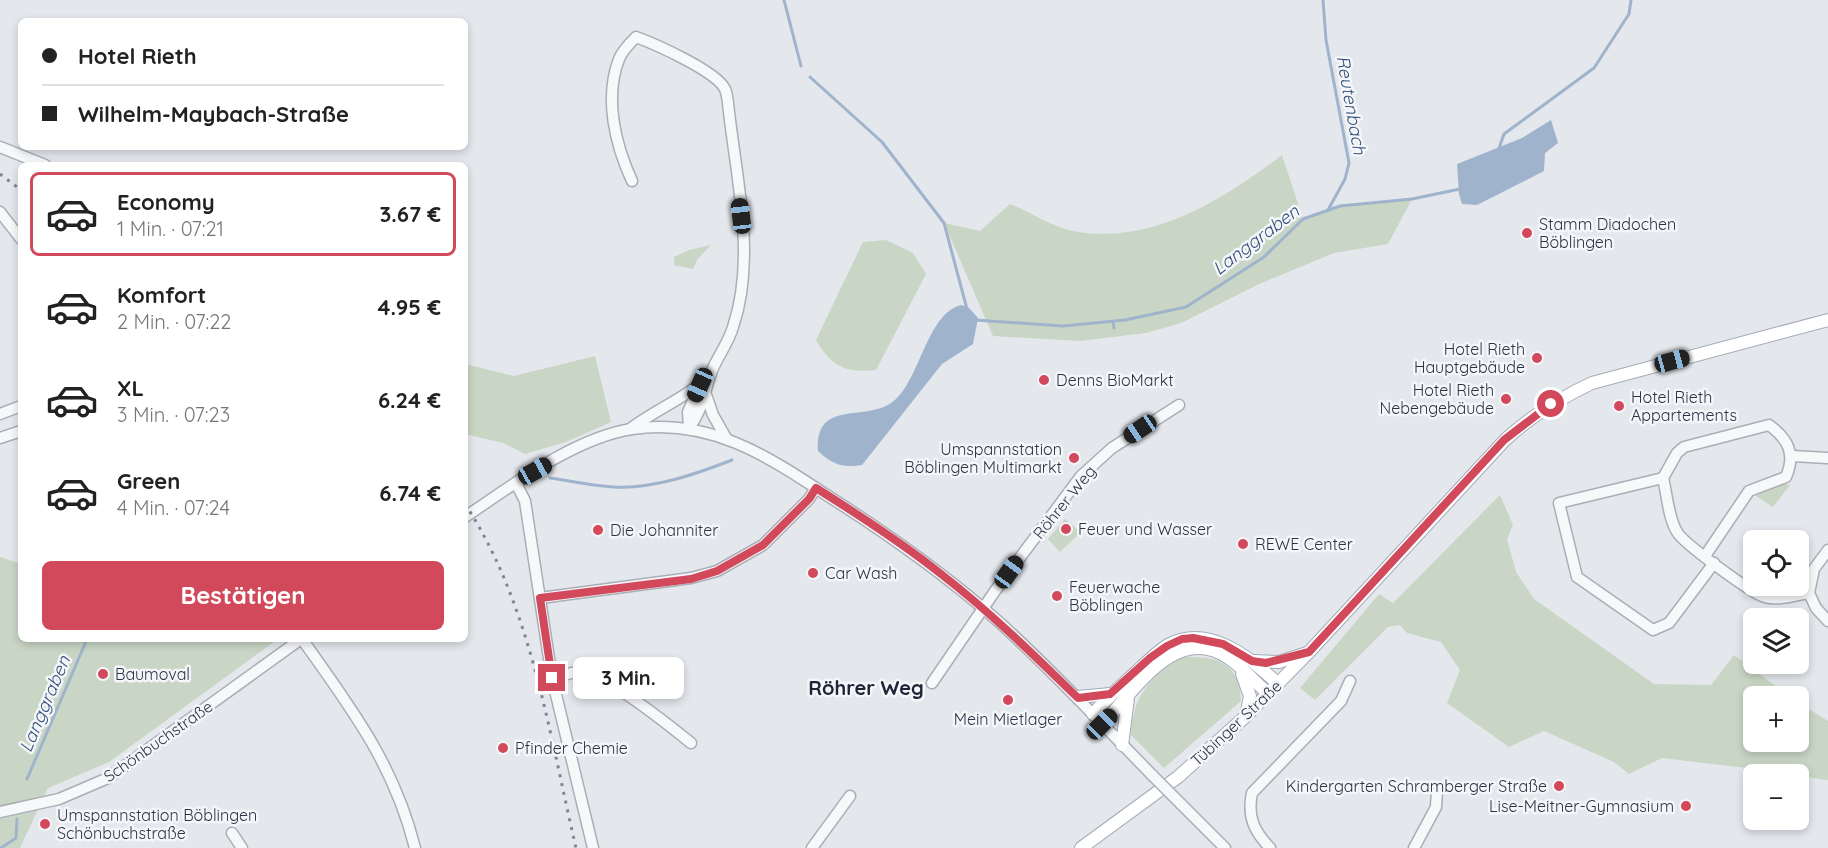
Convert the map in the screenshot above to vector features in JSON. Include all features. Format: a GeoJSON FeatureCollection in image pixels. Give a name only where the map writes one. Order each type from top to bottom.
{"type":"FeatureCollection","features":[{"type":"Feature","properties":{"kind":"main road","name":"Tübinger Straße"},"geometry":{"type":"LineString","coordinates":[[1080,848],[1178,777],[1246,716],[1309,652],[1504,440],[1537,413],[1565,395],[1618,374],[1828,320]]}},
{"type":"Feature","properties":{"kind":"main road"},"geometry":{"type":"LineString","coordinates":[[1093,714],[1110,694],[1150,658],[1182,639],[1193,638],[1223,644],[1252,661],[1278,684]]}},
{"type":"Feature","properties":{"kind":"main road"},"geometry":{"type":"LineString","coordinates":[[1102,724],[1160,662],[1184,649],[1205,648],[1216,651],[1237,665],[1269,694]]}},
{"type":"Feature","properties":{"kind":"main road"},"geometry":{"type":"LineString","coordinates":[[1252,661],[1279,662],[1309,652]]}},
{"type":"Feature","properties":{"kind":"main road"},"geometry":{"type":"LineString","coordinates":[[1237,665],[1248,686],[1246,716]]}},
{"type":"Feature","properties":{"kind":"main road"},"geometry":{"type":"LineString","coordinates":[[1078,698],[1110,694]]}},
{"type":"Feature","properties":{"kind":"main road"},"geometry":{"type":"LineString","coordinates":[[1122,745],[1128,698]]}},
{"type":"Feature","properties":{"kind":"street"},"geometry":{"type":"LineString","coordinates":[[632,181],[614,130],[612,85],[620,57],[636,37],[672,52],[703,70],[720,83],[726,92],[744,237],[742,283],[733,328],[711,374],[700,414],[689,428]]}},
{"type":"Feature","properties":{"kind":"street"},"geometry":{"type":"LineString","coordinates":[[0,147],[38,162]]}},
{"type":"Feature","properties":{"kind":"street"},"geometry":{"type":"LineString","coordinates":[[0,212],[18,235]]}},
{"type":"Feature","properties":{"kind":"street"},"geometry":{"type":"LineString","coordinates":[[468,515],[516,483],[586,444],[630,430],[700,385],[711,374]]}},
{"type":"Feature","properties":{"kind":"street"},"geometry":{"type":"LineString","coordinates":[[689,428],[688,412],[700,385]]}},
{"type":"Feature","properties":{"kind":"street"},"geometry":{"type":"LineString","coordinates":[[706,395],[713,415],[726,438]]}},
{"type":"Feature","properties":{"kind":"street","name":"Röhrer Weg"},"geometry":{"type":"LineString","coordinates":[[932,683],[1081,476],[1112,448],[1179,405]]}},
{"type":"Feature","properties":{"kind":"street"},"geometry":{"type":"LineString","coordinates":[[0,414],[18,407]]}},
{"type":"Feature","properties":{"kind":"street"},"geometry":{"type":"LineString","coordinates":[[1663,478],[1559,503],[1577,577],[1653,630],[1669,623],[1709,559],[1749,491],[1786,477],[1792,456],[1784,436],[1769,425],[1684,447],[1677,453],[1663,478],[1676,531],[1709,559],[1743,582]]}},
{"type":"Feature","properties":{"kind":"street"},"geometry":{"type":"LineString","coordinates":[[630,430],[689,428],[726,438],[816,488],[878,527],[984,610],[1078,698],[1225,848]]}},
{"type":"Feature","properties":{"kind":"street"},"geometry":{"type":"LineString","coordinates":[[0,438],[18,431]]}},
{"type":"Feature","properties":{"kind":"street"},"geometry":{"type":"LineString","coordinates":[[1792,456],[1828,458]]}},
{"type":"Feature","properties":{"kind":"street"},"geometry":{"type":"LineString","coordinates":[[516,483],[525,501],[552,678],[593,848]]}},
{"type":"Feature","properties":{"kind":"street"},"geometry":{"type":"LineString","coordinates":[[540,598],[691,579],[717,571],[763,545],[809,499],[816,488]]}},
{"type":"Feature","properties":{"kind":"street"},"geometry":{"type":"LineString","coordinates":[[1828,550],[1814,569],[1809,593],[1816,608],[1828,621]]}},
{"type":"Feature","properties":{"kind":"street"},"geometry":{"type":"LineString","coordinates":[[1763,596],[1774,599],[1792,596]]}},
{"type":"Feature","properties":{"kind":"street","name":"Schönbuchstraße"},"geometry":{"type":"LineString","coordinates":[[0,812],[59,799],[108,778],[297,642]]}},
{"type":"Feature","properties":{"kind":"street"},"geometry":{"type":"LineString","coordinates":[[303,642],[377,748],[401,804],[415,848]]}},
{"type":"Feature","properties":{"kind":"street"},"geometry":{"type":"LineString","coordinates":[[552,678],[582,672],[593,677],[633,700],[691,743]]}},
{"type":"Feature","properties":{"kind":"street"},"geometry":{"type":"LineString","coordinates":[[1270,848],[1258,835],[1251,821],[1249,807],[1252,793],[1341,701],[1350,681]]}},
{"type":"Feature","properties":{"kind":"street"},"geometry":{"type":"LineString","coordinates":[[1414,848],[1436,807],[1437,791]]}},
{"type":"Feature","properties":{"kind":"street"},"geometry":{"type":"LineString","coordinates":[[812,848],[850,796]]}},
{"type":"Feature","properties":{"kind":"street"},"geometry":{"type":"LineString","coordinates":[[232,833],[242,848]]}},
{"type":"Feature","properties":{"kind":"green space"},"geometry":{"type":"Polygon","coordinates":[[[1282,155],[1303,219],[1340,206],[1412,199],[1388,244],[1334,253],[1259,284],[1181,323],[1146,333],[1080,341],[993,336],[944,223],[980,231],[1010,204],[1049,223],[1073,231],[1102,234],[1130,232],[1185,215],[1211,202],[1236,188],[1282,155]]]}},
{"type":"Feature","properties":{"kind":"green space"},"geometry":{"type":"Polygon","coordinates":[[[886,240],[913,253],[926,274],[876,370],[848,369],[834,362],[816,340],[863,242],[886,240]]]}},
{"type":"Feature","properties":{"kind":"green space"},"geometry":{"type":"Polygon","coordinates":[[[711,245],[697,260],[693,269],[674,265],[674,257],[689,250],[711,245]]]}},
{"type":"Feature","properties":{"kind":"green space"},"geometry":{"type":"Polygon","coordinates":[[[595,356],[611,422],[566,442],[525,454],[503,443],[468,435],[468,365],[514,376],[595,356]]]}},
{"type":"Feature","properties":{"kind":"green space"},"geometry":{"type":"Polygon","coordinates":[[[1782,483],[1790,485],[1773,507],[1756,496],[1762,489],[1782,483]]]}},
{"type":"Feature","properties":{"kind":"green space"},"geometry":{"type":"Polygon","coordinates":[[[1500,495],[1513,525],[1507,539],[1516,572],[1534,599],[1654,684],[1711,685],[1734,655],[1743,662],[1743,674],[1759,674],[1776,686],[1743,686],[1743,752],[1809,752],[1809,709],[1828,721],[1828,780],[1809,777],[1809,764],[1743,764],[1743,768],[1662,758],[1629,774],[1614,762],[1544,731],[1509,747],[1447,703],[1460,670],[1441,642],[1407,633],[1400,625],[1388,627],[1315,700],[1300,688],[1379,594],[1393,603],[1500,495]]]}},
{"type":"Feature","properties":{"kind":"green space"},"geometry":{"type":"Polygon","coordinates":[[[1065,519],[1081,532],[1060,552],[1048,539],[1065,519]]]}},
{"type":"Feature","properties":{"kind":"green space"},"geometry":{"type":"Polygon","coordinates":[[[0,557],[18,563],[18,642],[274,642],[109,762],[48,788],[20,848],[0,848],[0,557]]]}},
{"type":"Feature","properties":{"kind":"green space"},"geometry":{"type":"Polygon","coordinates":[[[1183,657],[1207,658],[1224,664],[1236,678],[1241,701],[1164,768],[1131,735],[1132,721],[1139,698],[1145,688],[1162,671],[1183,657]]]}},
{"type":"Feature","properties":{"kind":"water"},"geometry":{"type":"Polygon","coordinates":[[[1551,120],[1558,143],[1545,153],[1544,171],[1477,205],[1462,204],[1457,164],[1522,138],[1551,120]]]}},
{"type":"Feature","properties":{"kind":"water"},"geometry":{"type":"Polygon","coordinates":[[[961,305],[968,307],[978,318],[973,344],[942,364],[862,465],[838,464],[818,451],[819,434],[825,423],[834,417],[872,410],[896,399],[912,376],[940,320],[950,310],[961,305]]]}},
{"type":"Feature","properties":{"kind":"waterway"},"geometry":{"type":"LineString","coordinates":[[784,0],[801,66]]}},
{"type":"Feature","properties":{"kind":"waterway","name":"Reutenbach"},"geometry":{"type":"LineString","coordinates":[[1323,0],[1326,40],[1349,163],[1345,179],[1328,210]]}},
{"type":"Feature","properties":{"kind":"waterway","name":"Langgraben"},"geometry":{"type":"LineString","coordinates":[[1498,151],[1504,134],[1594,68],[1629,14],[1631,0]]}},
{"type":"Feature","properties":{"kind":"waterway"},"geometry":{"type":"LineString","coordinates":[[810,77],[882,142],[944,223],[967,309]]}},
{"type":"Feature","properties":{"kind":"waterway","name":"Langgraben"},"geometry":{"type":"LineString","coordinates":[[975,320],[1063,326],[1125,320],[1186,307],[1264,257],[1303,219],[1340,206],[1412,199],[1460,189]]}},
{"type":"Feature","properties":{"kind":"waterway","name":"Langgraben"},"geometry":{"type":"LineString","coordinates":[[1113,322],[1114,328]]}},
{"type":"Feature","properties":{"kind":"waterway","name":"Langgraben"},"geometry":{"type":"LineString","coordinates":[[550,478],[590,485],[644,486],[689,475],[732,460]]}},
{"type":"Feature","properties":{"kind":"waterway","name":"Langgraben"},"geometry":{"type":"LineString","coordinates":[[27,779],[86,642]]}},
{"type":"Feature","properties":{"kind":"waterway","name":"Langgraben"},"geometry":{"type":"LineString","coordinates":[[1,848],[16,838],[17,819]]}},
{"type":"Feature","properties":{"kind":"railway"},"geometry":{"type":"LineString","coordinates":[[0,174],[18,188]]}},
{"type":"Feature","properties":{"kind":"railway"},"geometry":{"type":"LineString","coordinates":[[468,509],[488,543],[522,626],[546,715],[576,848]]}},
{"type":"Feature","properties":{"kind":"place","name":"Stamm Diadochen Böblingen"},"geometry":{"type":"Point","coordinates":[1527,233]}},
{"type":"Feature","properties":{"kind":"place","name":"Hotel Rieth Hauptgebäude"},"geometry":{"type":"Point","coordinates":[1537,358]}},
{"type":"Feature","properties":{"kind":"place","name":"Denns BioMarkt"},"geometry":{"type":"Point","coordinates":[1044,380]}},
{"type":"Feature","properties":{"kind":"place","name":"Hotel Rieth Nebengebäude"},"geometry":{"type":"Point","coordinates":[1506,399]}},
{"type":"Feature","properties":{"kind":"place","name":"Hotel Rieth Appartements"},"geometry":{"type":"Point","coordinates":[1619,406]}},
{"type":"Feature","properties":{"kind":"place","name":"Umspannstation Böblingen Multimarkt"},"geometry":{"type":"Point","coordinates":[1074,458]}},
{"type":"Feature","properties":{"kind":"place","name":"Feuer und Wasser"},"geometry":{"type":"Point","coordinates":[1066,529]}},
{"type":"Feature","properties":{"kind":"place","name":"Die Johanniter"},"geometry":{"type":"Point","coordinates":[598,530]}},
{"type":"Feature","properties":{"kind":"place","name":"REWE Center"},"geometry":{"type":"Point","coordinates":[1243,544]}},
{"type":"Feature","properties":{"kind":"place","name":"Car Wash"},"geometry":{"type":"Point","coordinates":[813,573]}},
{"type":"Feature","properties":{"kind":"place","name":"Feuerwache Böblingen"},"geometry":{"type":"Point","coordinates":[1057,596]}},
{"type":"Feature","properties":{"kind":"place","name":"Baumoval"},"geometry":{"type":"Point","coordinates":[103,674]}},
{"type":"Feature","properties":{"kind":"place","name":"Mein Mietlager"},"geometry":{"type":"Point","coordinates":[1008,700]}},
{"type":"Feature","properties":{"kind":"place","name":"Pfinder Chemie"},"geometry":{"type":"Point","coordinates":[503,748]}},
{"type":"Feature","properties":{"kind":"place","name":"Kindergarten Schramberger Straße"},"geometry":{"type":"Point","coordinates":[1559,786]}},
{"type":"Feature","properties":{"kind":"place","name":"Lise-Meitner-Gymnasium"},"geometry":{"type":"Point","coordinates":[1686,806]}},
{"type":"Feature","properties":{"kind":"place","name":"Umspannstation Böblingen Schönbuchstraße"},"geometry":{"type":"Point","coordinates":[45,824]}},
{"type":"Feature","properties":{"kind":"district","name":"Röhrer Weg"},"geometry":{"type":"Point","coordinates":[866,688]}},
{"type":"Feature","properties":{"kind":"route"},"geometry":{"type":"LineString","coordinates":[[552,678],[540,598],[691,579],[717,571],[742,559],[763,545],[809,499],[816,488],[878,527],[942,574],[998,622],[1078,698],[1110,694],[1150,658],[1182,639],[1193,638],[1223,644],[1252,661],[1279,662],[1309,652],[1504,440],[1551,404]]}}]}
